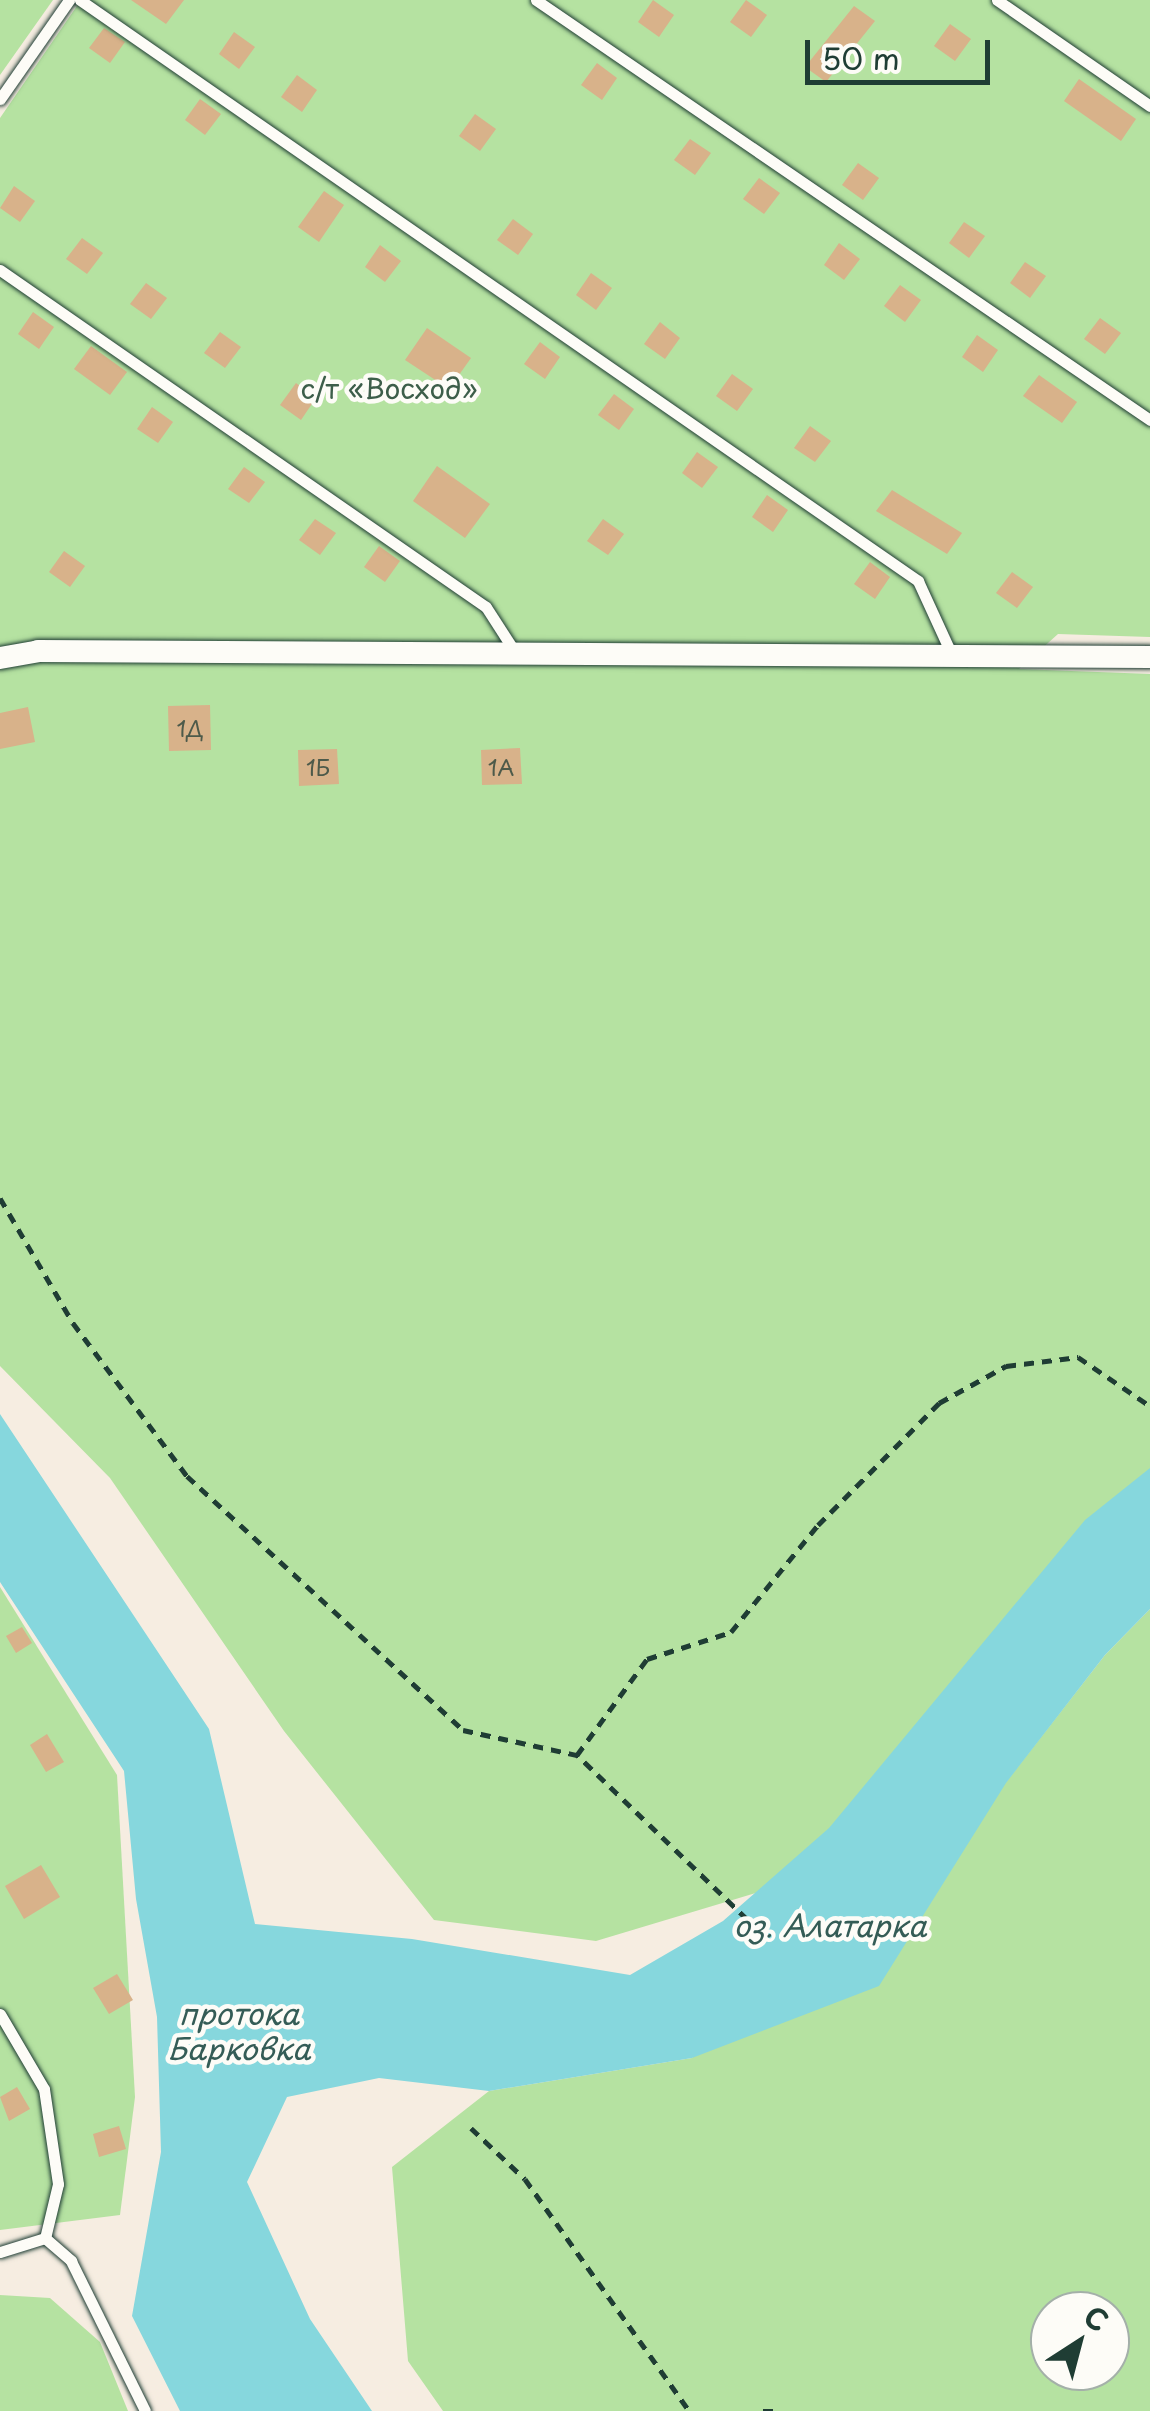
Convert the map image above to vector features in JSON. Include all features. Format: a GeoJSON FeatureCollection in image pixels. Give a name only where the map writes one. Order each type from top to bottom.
{"type":"FeatureCollection","features":[{"type":"Feature","properties":{"kind":"street"},"geometry":{"type":"LineString","coordinates":[[0,658],[38,651],[1150,657]]}},
{"type":"Feature","properties":{"kind":"lane"},"geometry":{"type":"LineString","coordinates":[[0,100],[69,0]]}},
{"type":"Feature","properties":{"kind":"lane"},"geometry":{"type":"LineString","coordinates":[[80,0],[918,582],[950,653]]}},
{"type":"Feature","properties":{"kind":"lane"},"geometry":{"type":"LineString","coordinates":[[536,0],[1150,420]]}},
{"type":"Feature","properties":{"kind":"lane"},"geometry":{"type":"LineString","coordinates":[[997,0],[1150,106]]}},
{"type":"Feature","properties":{"kind":"lane"},"geometry":{"type":"LineString","coordinates":[[0,270],[486,607],[516,652]]}},
{"type":"Feature","properties":{"kind":"lane"},"geometry":{"type":"LineString","coordinates":[[0,2014],[44,2089],[58,2184],[45,2238]]}},
{"type":"Feature","properties":{"kind":"lane"},"geometry":{"type":"LineString","coordinates":[[0,2252],[45,2238]]}},
{"type":"Feature","properties":{"kind":"lane"},"geometry":{"type":"LineString","coordinates":[[45,2238],[70,2261],[145,2411]]}},
{"type":"Feature","properties":{"kind":"path"},"geometry":{"type":"LineString","coordinates":[[0,1198],[73,1323],[187,1476],[463,1730],[577,1756],[747,1919]]}},
{"type":"Feature","properties":{"kind":"path"},"geometry":{"type":"LineString","coordinates":[[577,1756],[647,1659],[731,1632],[818,1524],[938,1403],[1006,1366],[1078,1357],[1150,1406]]}},
{"type":"Feature","properties":{"kind":"path"},"geometry":{"type":"LineString","coordinates":[[471,2128],[524,2179],[690,2411]]}},
{"type":"Feature","properties":{"kind":"path"},"geometry":{"type":"LineString","coordinates":[[763,2411],[780,2411]]}},
{"type":"Feature","properties":{"kind":"green space"},"geometry":{"type":"Polygon","coordinates":[[[0,0],[53,0],[0,75],[0,0]]]}},
{"type":"Feature","properties":{"kind":"green space","name":"с/т «Восход»"},"geometry":{"type":"Polygon","coordinates":[[[81,0],[1150,0],[1150,637],[1058,634],[1019,669],[1150,674],[1150,1499],[799,1880],[596,1941],[434,1920],[284,1731],[110,1478],[0,1366],[0,118],[81,0]]]}},
{"type":"Feature","properties":{"kind":"green space"},"geometry":{"type":"Polygon","coordinates":[[[0,1587],[117,1775],[135,2097],[120,2215],[0,2230],[0,1587]]]}},
{"type":"Feature","properties":{"kind":"green space"},"geometry":{"type":"Polygon","coordinates":[[[1150,1609],[1150,2411],[443,2411],[408,2361],[392,2167],[489,2091],[692,2058],[996,1795],[1105,1655],[1150,1609]]]}},
{"type":"Feature","properties":{"kind":"green space"},"geometry":{"type":"Polygon","coordinates":[[[0,2295],[50,2298],[100,2342],[128,2411],[0,2411],[0,2295]]]}},
{"type":"Feature","properties":{"kind":"water"},"geometry":{"type":"Polygon","coordinates":[[[0,1414],[209,1729],[255,1924],[412,1939],[630,1975],[723,1921],[829,1828],[1085,1520],[1150,1468],[1150,1609],[1105,1655],[1006,1783],[879,1986],[692,2058],[489,2091],[379,2078],[287,2097],[247,2182],[310,2319],[372,2411],[180,2411],[132,2316],[161,2152],[157,2017],[136,1899],[124,1771],[0,1582],[0,1414]]]}},
{"type":"Feature","properties":{"kind":"building"},"geometry":{"type":"Polygon","coordinates":[[[131,0],[184,0],[166,24],[131,0]]]}},
{"type":"Feature","properties":{"kind":"building"},"geometry":{"type":"Polygon","coordinates":[[[653,0],[674,15],[659,37],[638,22],[653,0]]]}},
{"type":"Feature","properties":{"kind":"building"},"geometry":{"type":"Polygon","coordinates":[[[746,0],[767,15],[751,37],[730,22],[746,0]]]}},
{"type":"Feature","properties":{"kind":"building"},"geometry":{"type":"Polygon","coordinates":[[[854,6],[875,21],[826,82],[805,67],[854,6]]]}},
{"type":"Feature","properties":{"kind":"building"},"geometry":{"type":"Polygon","coordinates":[[[950,24],[971,39],[955,61],[934,46],[950,24]]]}},
{"type":"Feature","properties":{"kind":"building"},"geometry":{"type":"Polygon","coordinates":[[[104,28],[125,42],[110,63],[89,48],[104,28]]]}},
{"type":"Feature","properties":{"kind":"building"},"geometry":{"type":"Polygon","coordinates":[[[234,32],[255,47],[239,69],[219,54],[234,32]]]}},
{"type":"Feature","properties":{"kind":"building"},"geometry":{"type":"Polygon","coordinates":[[[597,63],[617,78],[602,100],[581,85],[597,63]]]}},
{"type":"Feature","properties":{"kind":"building"},"geometry":{"type":"Polygon","coordinates":[[[297,75],[317,90],[302,112],[281,97],[297,75]]]}},
{"type":"Feature","properties":{"kind":"building"},"geometry":{"type":"Polygon","coordinates":[[[1079,79],[1136,119],[1121,141],[1064,101],[1079,79]]]}},
{"type":"Feature","properties":{"kind":"building"},"geometry":{"type":"Polygon","coordinates":[[[200,99],[221,114],[205,135],[185,120],[200,99]]]}},
{"type":"Feature","properties":{"kind":"building"},"geometry":{"type":"Polygon","coordinates":[[[475,114],[496,129],[480,151],[459,136],[475,114]]]}},
{"type":"Feature","properties":{"kind":"building"},"geometry":{"type":"Polygon","coordinates":[[[690,139],[711,153],[695,175],[674,160],[690,139]]]}},
{"type":"Feature","properties":{"kind":"building"},"geometry":{"type":"Polygon","coordinates":[[[858,163],[879,178],[863,200],[842,185],[858,163]]]}},
{"type":"Feature","properties":{"kind":"building"},"geometry":{"type":"Polygon","coordinates":[[[759,178],[780,193],[764,214],[743,199],[759,178]]]}},
{"type":"Feature","properties":{"kind":"building"},"geometry":{"type":"Polygon","coordinates":[[[14,186],[35,201],[20,222],[0,208],[14,186]]]}},
{"type":"Feature","properties":{"kind":"building"},"geometry":{"type":"Polygon","coordinates":[[[324,191],[344,205],[319,242],[298,227],[324,191]]]}},
{"type":"Feature","properties":{"kind":"building"},"geometry":{"type":"Polygon","coordinates":[[[513,219],[533,234],[518,255],[497,240],[513,219]]]}},
{"type":"Feature","properties":{"kind":"building"},"geometry":{"type":"Polygon","coordinates":[[[964,222],[985,236],[969,258],[949,243],[964,222]]]}},
{"type":"Feature","properties":{"kind":"building"},"geometry":{"type":"Polygon","coordinates":[[[82,238],[103,253],[87,274],[66,259],[82,238]]]}},
{"type":"Feature","properties":{"kind":"building"},"geometry":{"type":"Polygon","coordinates":[[[839,243],[860,259],[844,280],[824,265],[839,243]]]}},
{"type":"Feature","properties":{"kind":"building"},"geometry":{"type":"Polygon","coordinates":[[[380,245],[401,261],[385,282],[365,267],[380,245]]]}},
{"type":"Feature","properties":{"kind":"building"},"geometry":{"type":"Polygon","coordinates":[[[1025,262],[1046,276],[1030,298],[1010,283],[1025,262]]]}},
{"type":"Feature","properties":{"kind":"building"},"geometry":{"type":"Polygon","coordinates":[[[591,273],[612,288],[596,310],[576,295],[591,273]]]}},
{"type":"Feature","properties":{"kind":"building"},"geometry":{"type":"Polygon","coordinates":[[[146,283],[167,298],[151,319],[130,304],[146,283]]]}},
{"type":"Feature","properties":{"kind":"building"},"geometry":{"type":"Polygon","coordinates":[[[900,285],[921,300],[905,322],[884,306],[900,285]]]}},
{"type":"Feature","properties":{"kind":"building"},"geometry":{"type":"Polygon","coordinates":[[[33,312],[54,327],[39,349],[18,334],[33,312]]]}},
{"type":"Feature","properties":{"kind":"building"},"geometry":{"type":"Polygon","coordinates":[[[1100,318],[1121,333],[1105,354],[1084,339],[1100,318]]]}},
{"type":"Feature","properties":{"kind":"building"},"geometry":{"type":"Polygon","coordinates":[[[660,322],[680,338],[665,359],[644,344],[660,322]]]}},
{"type":"Feature","properties":{"kind":"building"},"geometry":{"type":"Polygon","coordinates":[[[427,328],[471,358],[449,389],[405,360],[427,328]]]}},
{"type":"Feature","properties":{"kind":"building"},"geometry":{"type":"Polygon","coordinates":[[[220,332],[241,347],[225,368],[204,353],[220,332]]]}},
{"type":"Feature","properties":{"kind":"building"},"geometry":{"type":"Polygon","coordinates":[[[977,335],[998,350],[983,372],[962,357],[977,335]]]}},
{"type":"Feature","properties":{"kind":"building"},"geometry":{"type":"Polygon","coordinates":[[[540,342],[560,357],[545,379],[524,364],[540,342]]]}},
{"type":"Feature","properties":{"kind":"building"},"geometry":{"type":"Polygon","coordinates":[[[91,346],[127,372],[110,395],[74,369],[91,346]]]}},
{"type":"Feature","properties":{"kind":"building"},"geometry":{"type":"Polygon","coordinates":[[[732,374],[753,389],[737,411],[716,396],[732,374]]]}},
{"type":"Feature","properties":{"kind":"building"},"geometry":{"type":"Polygon","coordinates":[[[1039,375],[1077,402],[1062,423],[1023,396],[1039,375]]]}},
{"type":"Feature","properties":{"kind":"building"},"geometry":{"type":"Polygon","coordinates":[[[296,383],[316,398],[301,420],[280,405],[296,383]]]}},
{"type":"Feature","properties":{"kind":"building"},"geometry":{"type":"Polygon","coordinates":[[[614,394],[634,409],[619,430],[598,415],[614,394]]]}},
{"type":"Feature","properties":{"kind":"building"},"geometry":{"type":"Polygon","coordinates":[[[152,407],[173,422],[158,443],[137,429],[152,407]]]}},
{"type":"Feature","properties":{"kind":"building"},"geometry":{"type":"Polygon","coordinates":[[[810,426],[831,441],[815,462],[794,448],[810,426]]]}},
{"type":"Feature","properties":{"kind":"building"},"geometry":{"type":"Polygon","coordinates":[[[697,452],[718,467],[702,488],[682,473],[697,452]]]}},
{"type":"Feature","properties":{"kind":"building"},"geometry":{"type":"Polygon","coordinates":[[[437,466],[490,504],[465,538],[413,501],[437,466]]]}},
{"type":"Feature","properties":{"kind":"building"},"geometry":{"type":"Polygon","coordinates":[[[244,467],[265,482],[249,503],[228,489],[244,467]]]}},
{"type":"Feature","properties":{"kind":"building"},"geometry":{"type":"Polygon","coordinates":[[[892,490],[962,533],[947,554],[876,511],[892,490]]]}},
{"type":"Feature","properties":{"kind":"building"},"geometry":{"type":"Polygon","coordinates":[[[767,495],[788,510],[773,532],[752,517],[767,495]]]}},
{"type":"Feature","properties":{"kind":"building"},"geometry":{"type":"Polygon","coordinates":[[[315,519],[336,533],[320,555],[299,540],[315,519]]]}},
{"type":"Feature","properties":{"kind":"building"},"geometry":{"type":"Polygon","coordinates":[[[603,519],[624,534],[608,555],[587,541],[603,519]]]}},
{"type":"Feature","properties":{"kind":"building"},"geometry":{"type":"Polygon","coordinates":[[[379,546],[400,561],[385,582],[364,567],[379,546]]]}},
{"type":"Feature","properties":{"kind":"building"},"geometry":{"type":"Polygon","coordinates":[[[64,551],[85,566],[70,587],[49,572],[64,551]]]}},
{"type":"Feature","properties":{"kind":"building"},"geometry":{"type":"Polygon","coordinates":[[[870,562],[890,577],[875,599],[854,584],[870,562]]]}},
{"type":"Feature","properties":{"kind":"building"},"geometry":{"type":"Polygon","coordinates":[[[1012,572],[1033,587],[1017,608],[996,593],[1012,572]]]}},
{"type":"Feature","properties":{"kind":"building"},"geometry":{"type":"Polygon","coordinates":[[[210,705],[211,750],[169,751],[168,706],[210,705]]]}},
{"type":"Feature","properties":{"kind":"building"},"geometry":{"type":"Polygon","coordinates":[[[28,707],[35,742],[0,749],[0,713],[28,707]]]}},
{"type":"Feature","properties":{"kind":"building"},"geometry":{"type":"Polygon","coordinates":[[[520,748],[522,784],[482,785],[481,750],[520,748]]]}},
{"type":"Feature","properties":{"kind":"building"},"geometry":{"type":"Polygon","coordinates":[[[337,749],[339,784],[299,786],[298,750],[337,749]]]}},
{"type":"Feature","properties":{"kind":"building"},"geometry":{"type":"Polygon","coordinates":[[[22,1627],[32,1643],[16,1653],[6,1636],[22,1627]]]}},
{"type":"Feature","properties":{"kind":"building"},"geometry":{"type":"Polygon","coordinates":[[[47,1734],[64,1762],[46,1772],[30,1745],[47,1734]]]}},
{"type":"Feature","properties":{"kind":"building"},"geometry":{"type":"Polygon","coordinates":[[[41,1865],[60,1897],[24,1919],[5,1886],[41,1865]]]}},
{"type":"Feature","properties":{"kind":"building"},"geometry":{"type":"Polygon","coordinates":[[[117,1974],[133,2000],[109,2014],[93,1988],[117,1974]]]}},
{"type":"Feature","properties":{"kind":"building"},"geometry":{"type":"Polygon","coordinates":[[[17,2087],[30,2109],[9,2121],[0,2097],[17,2087]]]}},
{"type":"Feature","properties":{"kind":"building"},"geometry":{"type":"Polygon","coordinates":[[[119,2126],[126,2149],[99,2157],[93,2134],[119,2126]]]}},
{"type":"Feature","properties":{"kind":"water label","name":"оз. Алатарка"},"geometry":{"type":"Point","coordinates":[830,1925]}},
{"type":"Feature","properties":{"kind":"water label","name":"протока Барковка"},"geometry":{"type":"Point","coordinates":[239,2030]}}]}
